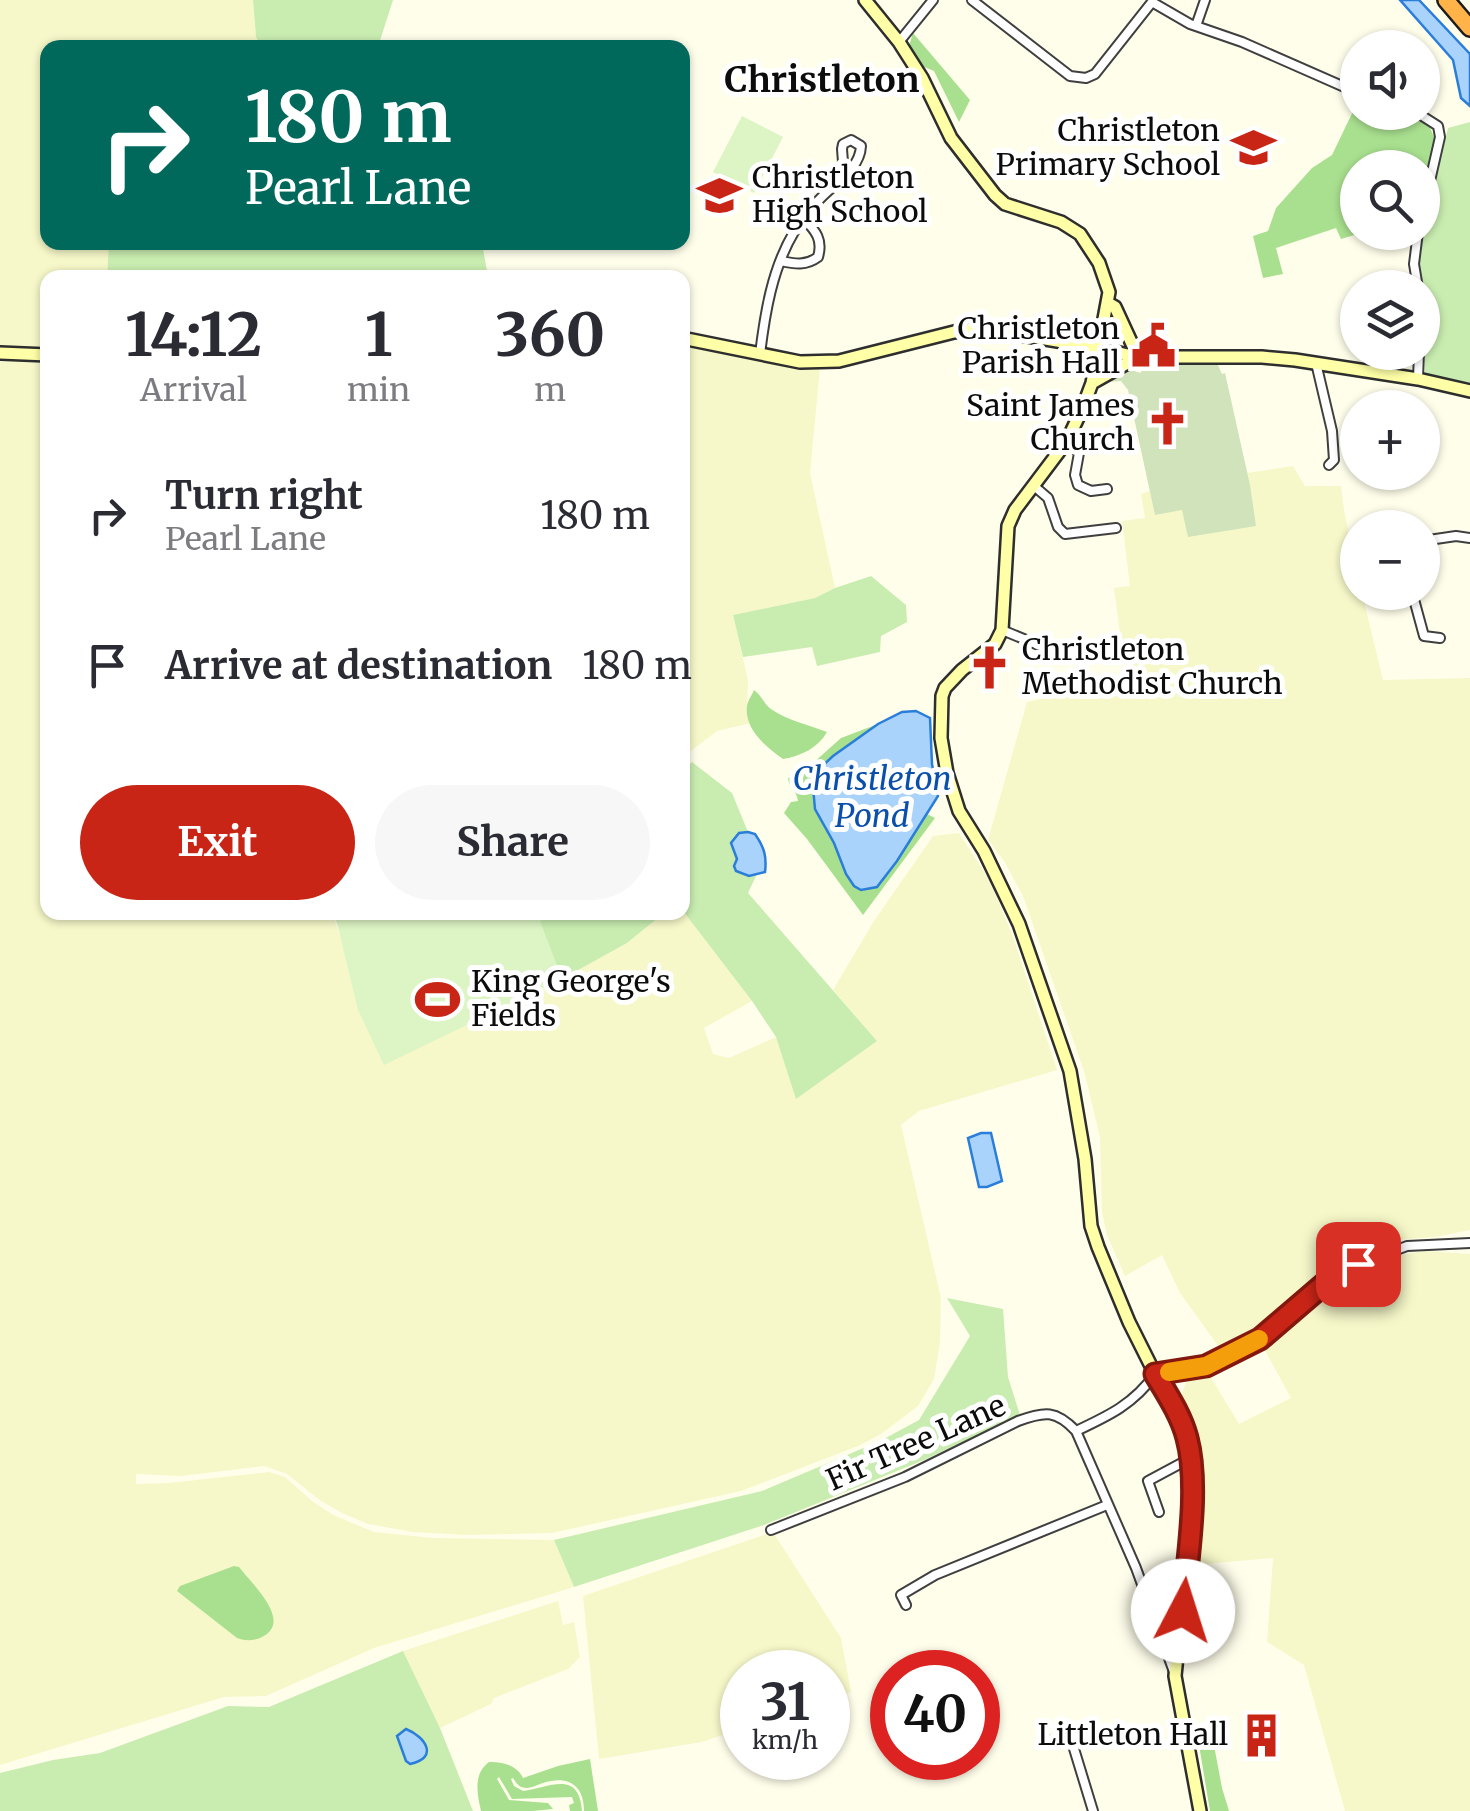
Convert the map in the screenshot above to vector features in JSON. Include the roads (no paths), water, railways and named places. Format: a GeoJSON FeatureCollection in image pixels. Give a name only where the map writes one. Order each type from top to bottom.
{"type":"FeatureCollection","features":[{"type":"Feature","properties":{"kind":"highway"},"geometry":{"type":"LineString","coordinates":[[1446,0],[1470,28]]}},
{"type":"Feature","properties":{"kind":"street"},"geometry":{"type":"LineString","coordinates":[[865,0],[922,78],[950,138],[996,195],[1005,204],[1061,222],[1080,234],[1099,263],[1109,292],[1092,383],[1067,441],[1015,510],[1008,526],[1002,630],[995,644],[962,670],[942,696],[941,738],[946,773],[959,811],[984,851],[1018,924],[1053,1016],[1076,1096],[1095,1239],[1129,1322],[1188,1438],[1193,1494],[1175,1676]]}},
{"type":"Feature","properties":{"kind":"street"},"geometry":{"type":"LineString","coordinates":[[899,42],[932,0]]}},
{"type":"Feature","properties":{"kind":"street"},"geometry":{"type":"LineString","coordinates":[[972,0],[1070,76],[1078,78],[1095,74],[1150,1],[1196,26],[1340,85]]}},
{"type":"Feature","properties":{"kind":"street"},"geometry":{"type":"LineString","coordinates":[[1196,26],[1204,0]]}},
{"type":"Feature","properties":{"kind":"street"},"geometry":{"type":"LineString","coordinates":[[760,354],[765,315],[780,261],[818,200],[844,175]]}},
{"type":"Feature","properties":{"kind":"street"},"geometry":{"type":"LineString","coordinates":[[780,261],[799,265],[818,257],[821,241],[804,219]]}},
{"type":"Feature","properties":{"kind":"street"},"geometry":{"type":"LineString","coordinates":[[1108,303],[1115,307],[1137,357]]}},
{"type":"Feature","properties":{"kind":"street"},"geometry":{"type":"LineString","coordinates":[[690,340],[800,362],[838,361],[979,328],[1137,357],[1262,357],[1418,379],[1470,391]]}},
{"type":"Feature","properties":{"kind":"street"},"geometry":{"type":"LineString","coordinates":[[0,353],[40,355]]}},
{"type":"Feature","properties":{"kind":"street"},"geometry":{"type":"LineString","coordinates":[[1092,383],[1137,357]]}},
{"type":"Feature","properties":{"kind":"street"},"geometry":{"type":"LineString","coordinates":[[1316,363],[1332,431],[1334,460],[1328,465]]}},
{"type":"Feature","properties":{"kind":"street"},"geometry":{"type":"LineString","coordinates":[[1418,370],[1418,379]]}},
{"type":"Feature","properties":{"kind":"street"},"geometry":{"type":"LineString","coordinates":[[1067,441],[1079,453],[1075,475],[1078,485],[1091,492],[1107,489]]}},
{"type":"Feature","properties":{"kind":"street"},"geometry":{"type":"LineString","coordinates":[[1034,486],[1048,498],[1065,534],[1116,528]]}},
{"type":"Feature","properties":{"kind":"street"},"geometry":{"type":"LineString","coordinates":[[1101,516],[1104,530]]}},
{"type":"Feature","properties":{"kind":"street"},"geometry":{"type":"LineString","coordinates":[[1440,538],[1470,538]]}},
{"type":"Feature","properties":{"kind":"street"},"geometry":{"type":"LineString","coordinates":[[1417,610],[1424,636],[1440,638]]}},
{"type":"Feature","properties":{"kind":"street"},"geometry":{"type":"LineString","coordinates":[[1002,630],[1060,654],[1091,652]]}},
{"type":"Feature","properties":{"kind":"street"},"geometry":{"type":"LineString","coordinates":[[1071,640],[1072,654]]}},
{"type":"Feature","properties":{"kind":"street"},"geometry":{"type":"LineString","coordinates":[[1200,1811],[1175,1676],[1136,1568],[1076,1432],[1119,1411],[1142,1392],[1155,1374],[1206,1366],[1246,1348],[1337,1273],[1406,1246],[1470,1242]]}},
{"type":"Feature","properties":{"kind":"street","name":"Fir Tree Lane"},"geometry":{"type":"LineString","coordinates":[[771,1530],[905,1477],[1034,1415],[1064,1418],[1076,1432]]}},
{"type":"Feature","properties":{"kind":"street"},"geometry":{"type":"LineString","coordinates":[[1159,1512],[1148,1481],[1190,1460]]}},
{"type":"Feature","properties":{"kind":"street"},"geometry":{"type":"LineString","coordinates":[[906,1604],[899,1591],[1107,1505]]}},
{"type":"Feature","properties":{"kind":"street"},"geometry":{"type":"LineString","coordinates":[[1052,1740],[1069,1732],[1093,1811]]}},
{"type":"Feature","properties":{"kind":"water"},"geometry":{"type":"Polygon","coordinates":[[[1400,0],[1419,0],[1470,54],[1470,106],[1461,98],[1453,60],[1440,45],[1440,30],[1426,30],[1400,0]]]}},
{"type":"Feature","properties":{"kind":"water","name":"Christleton Pond"},"geometry":{"type":"Polygon","coordinates":[[[916,711],[930,718],[938,796],[877,887],[861,890],[846,874],[815,809],[816,772],[878,724],[902,712],[916,711]]]}},
{"type":"Feature","properties":{"kind":"water"},"geometry":{"type":"Polygon","coordinates":[[[739,833],[755,834],[766,861],[765,872],[749,876],[736,871],[737,859],[731,843],[739,833]]]}},
{"type":"Feature","properties":{"kind":"water"},"geometry":{"type":"Polygon","coordinates":[[[991,1133],[1002,1181],[987,1187],[979,1187],[968,1138],[991,1133]]]}},
{"type":"Feature","properties":{"kind":"water"},"geometry":{"type":"Polygon","coordinates":[[[406,1729],[424,1742],[427,1752],[410,1764],[397,1736],[406,1729]]]}},
{"type":"Feature","properties":{"kind":"place","name":"Christleton Primary School"},"geometry":{"type":"Point","coordinates":[1253,148]}},
{"type":"Feature","properties":{"kind":"place","name":"Christleton High School"},"geometry":{"type":"Point","coordinates":[719,195]}},
{"type":"Feature","properties":{"kind":"place","name":"Christleton Parish Hall"},"geometry":{"type":"Point","coordinates":[1153,346]}},
{"type":"Feature","properties":{"kind":"place","name":"Saint James Church"},"geometry":{"type":"Point","coordinates":[1168,423]}},
{"type":"Feature","properties":{"kind":"place","name":"Christleton Methodist Church"},"geometry":{"type":"Point","coordinates":[989,667]}},
{"type":"Feature","properties":{"kind":"place","name":"King George's Fields"},"geometry":{"type":"Point","coordinates":[438,999]}},
{"type":"Feature","properties":{"kind":"place","name":"Littleton Hall"},"geometry":{"type":"Point","coordinates":[1261,1735]}},
{"type":"Feature","properties":{"kind":"district","name":"Christleton"},"geometry":{"type":"Point","coordinates":[822,80]}}]}
